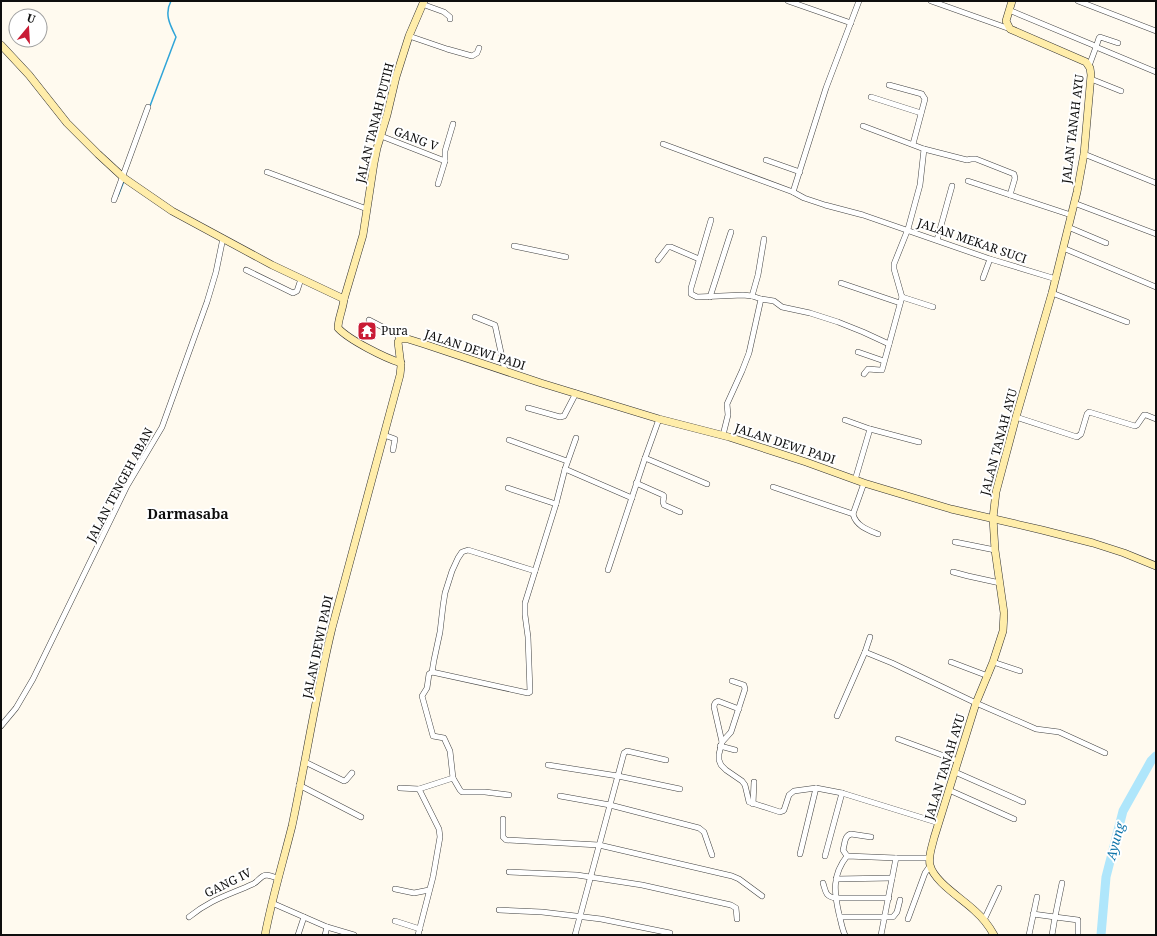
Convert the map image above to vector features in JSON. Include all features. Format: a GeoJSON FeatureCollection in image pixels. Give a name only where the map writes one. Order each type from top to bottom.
{"type":"FeatureCollection","features":[{"type":"Feature","properties":{"kind":"street"},"geometry":{"type":"LineString","coordinates":[[788,1],[851,23]]}},
{"type":"Feature","properties":{"kind":"street"},"geometry":{"type":"LineString","coordinates":[[793,192],[826,88],[859,1]]}},
{"type":"Feature","properties":{"kind":"street"},"geometry":{"type":"LineString","coordinates":[[931,1],[1010,29]]}},
{"type":"Feature","properties":{"kind":"street"},"geometry":{"type":"LineString","coordinates":[[1010,29],[1006,21],[1012,1]]}},
{"type":"Feature","properties":{"kind":"street"},"geometry":{"type":"LineString","coordinates":[[1078,1],[1156,31]]}},
{"type":"Feature","properties":{"kind":"street"},"geometry":{"type":"LineString","coordinates":[[423,2],[444,12],[450,17],[450,19]]}},
{"type":"Feature","properties":{"kind":"street","name":"JALAN TANAH PUTIH"},"geometry":{"type":"LineString","coordinates":[[401,363],[387,358],[366,347],[342,333],[338,328],[344,299],[363,235],[374,162],[396,77],[409,36],[423,2]]}},
{"type":"Feature","properties":{"kind":"street"},"geometry":{"type":"LineString","coordinates":[[1009,10],[1156,72]]}},
{"type":"Feature","properties":{"kind":"street","name":"JALAN TANAH AYU"},"geometry":{"type":"LineString","coordinates":[[930,862],[934,838],[976,703],[988,676],[1000,642],[1004,620],[995,550],[993,518],[998,483],[1056,280],[1084,154],[1091,79],[1091,71],[1089,66],[1082,60],[1010,29]]}},
{"type":"Feature","properties":{"kind":"street"},"geometry":{"type":"LineString","coordinates":[[409,36],[472,56],[479,48]]}},
{"type":"Feature","properties":{"kind":"street"},"geometry":{"type":"LineString","coordinates":[[1089,66],[1100,37],[1118,43]]}},
{"type":"Feature","properties":{"kind":"street"},"geometry":{"type":"LineString","coordinates":[[1,45],[29,75],[67,123],[124,179],[172,211],[301,279],[344,299]]}},
{"type":"Feature","properties":{"kind":"street"},"geometry":{"type":"LineString","coordinates":[[1091,79],[1121,91]]}},
{"type":"Feature","properties":{"kind":"street"},"geometry":{"type":"LineString","coordinates":[[889,84],[923,96],[925,99],[913,144]]}},
{"type":"Feature","properties":{"kind":"street"},"geometry":{"type":"LineString","coordinates":[[871,98],[921,113]]}},
{"type":"Feature","properties":{"kind":"street"},"geometry":{"type":"LineString","coordinates":[[114,200],[124,179],[148,107]]}},
{"type":"Feature","properties":{"kind":"street"},"geometry":{"type":"LineString","coordinates":[[445,161],[445,151],[454,124]]}},
{"type":"Feature","properties":{"kind":"street"},"geometry":{"type":"LineString","coordinates":[[863,126],[924,149],[967,160],[976,160],[1014,174],[1016,178],[1010,194]]}},
{"type":"Feature","properties":{"kind":"street","name":"GANG V"},"geometry":{"type":"LineString","coordinates":[[381,136],[445,161],[438,184]]}},
{"type":"Feature","properties":{"kind":"street"},"geometry":{"type":"LineString","coordinates":[[663,144],[793,192],[804,198],[908,229],[894,264],[901,300],[884,361],[881,370],[868,369],[864,374]]}},
{"type":"Feature","properties":{"kind":"street","name":"JALAN MEKAR SUCI"},"geometry":{"type":"LineString","coordinates":[[924,149],[920,185],[908,229],[990,259],[1056,280]]}},
{"type":"Feature","properties":{"kind":"street"},"geometry":{"type":"LineString","coordinates":[[1084,154],[1156,182]]}},
{"type":"Feature","properties":{"kind":"street"},"geometry":{"type":"LineString","coordinates":[[766,160],[800,172]]}},
{"type":"Feature","properties":{"kind":"street"},"geometry":{"type":"LineString","coordinates":[[267,172],[367,209]]}},
{"type":"Feature","properties":{"kind":"street"},"geometry":{"type":"LineString","coordinates":[[968,180],[1071,215]]}},
{"type":"Feature","properties":{"kind":"street"},"geometry":{"type":"LineString","coordinates":[[937,240],[952,186]]}},
{"type":"Feature","properties":{"kind":"street"},"geometry":{"type":"LineString","coordinates":[[1074,203],[1156,234]]}},
{"type":"Feature","properties":{"kind":"street"},"geometry":{"type":"LineString","coordinates":[[711,220],[691,288],[690,293],[694,296],[710,297],[743,295],[774,301],[779,306],[810,313],[863,332],[889,344]]}},
{"type":"Feature","properties":{"kind":"street"},"geometry":{"type":"LineString","coordinates":[[1068,227],[1106,243]]}},
{"type":"Feature","properties":{"kind":"street"},"geometry":{"type":"LineString","coordinates":[[710,297],[731,232]]}},
{"type":"Feature","properties":{"kind":"street","name":"JALAN TENGEH ABAN"},"geometry":{"type":"LineString","coordinates":[[1,726],[16,708],[33,679],[124,493],[162,426],[208,302],[223,238]]}},
{"type":"Feature","properties":{"kind":"street"},"geometry":{"type":"LineString","coordinates":[[752,296],[758,275],[764,239]]}},
{"type":"Feature","properties":{"kind":"street"},"geometry":{"type":"LineString","coordinates":[[514,246],[566,257]]}},
{"type":"Feature","properties":{"kind":"street"},"geometry":{"type":"LineString","coordinates":[[658,260],[668,247],[699,259]]}},
{"type":"Feature","properties":{"kind":"street"},"geometry":{"type":"LineString","coordinates":[[1063,248],[1156,287]]}},
{"type":"Feature","properties":{"kind":"street"},"geometry":{"type":"LineString","coordinates":[[984,278],[990,259]]}},
{"type":"Feature","properties":{"kind":"street"},"geometry":{"type":"LineString","coordinates":[[246,270],[293,293],[297,291],[301,279]]}},
{"type":"Feature","properties":{"kind":"street"},"geometry":{"type":"LineString","coordinates":[[841,283],[901,300],[933,307]]}},
{"type":"Feature","properties":{"kind":"street"},"geometry":{"type":"LineString","coordinates":[[1052,293],[1127,322]]}},
{"type":"Feature","properties":{"kind":"street"},"geometry":{"type":"LineString","coordinates":[[726,436],[728,415],[727,404],[749,353],[762,299]]}},
{"type":"Feature","properties":{"kind":"street"},"geometry":{"type":"LineString","coordinates":[[475,317],[496,325],[504,371]]}},
{"type":"Feature","properties":{"kind":"street"},"geometry":{"type":"LineString","coordinates":[[369,320],[394,333],[400,339]]}},
{"type":"Feature","properties":{"kind":"street","name":"JALAN DEWI PADI"},"geometry":{"type":"LineString","coordinates":[[265,935],[292,825],[330,635],[400,375],[401,363],[398,342],[400,339],[414,341],[494,368],[659,419],[726,436],[864,483],[951,509],[1067,536],[1118,550],[1156,566]]}},
{"type":"Feature","properties":{"kind":"street"},"geometry":{"type":"LineString","coordinates":[[858,352],[884,361]]}},
{"type":"Feature","properties":{"kind":"street"},"geometry":{"type":"LineString","coordinates":[[528,408],[560,417],[564,416],[576,393]]}},
{"type":"Feature","properties":{"kind":"street"},"geometry":{"type":"LineString","coordinates":[[1016,417],[1076,437],[1081,434],[1087,414],[1090,412],[1135,426],[1144,415],[1156,419]]}},
{"type":"Feature","properties":{"kind":"street"},"geometry":{"type":"LineString","coordinates":[[608,570],[636,483],[659,419]]}},
{"type":"Feature","properties":{"kind":"street"},"geometry":{"type":"LineString","coordinates":[[845,420],[919,442]]}},
{"type":"Feature","properties":{"kind":"street"},"geometry":{"type":"LineString","coordinates":[[855,480],[870,428]]}},
{"type":"Feature","properties":{"kind":"street"},"geometry":{"type":"LineString","coordinates":[[384,435],[395,439],[394,450]]}},
{"type":"Feature","properties":{"kind":"street"},"geometry":{"type":"LineString","coordinates":[[432,672],[528,693],[530,692],[525,603],[556,504],[567,461],[576,438]]}},
{"type":"Feature","properties":{"kind":"street"},"geometry":{"type":"LineString","coordinates":[[510,440],[567,461]]}},
{"type":"Feature","properties":{"kind":"street"},"geometry":{"type":"LineString","coordinates":[[645,458],[707,484]]}},
{"type":"Feature","properties":{"kind":"street"},"geometry":{"type":"LineString","coordinates":[[565,469],[632,498]]}},
{"type":"Feature","properties":{"kind":"street"},"geometry":{"type":"LineString","coordinates":[[636,483],[664,496],[664,505],[680,512]]}},
{"type":"Feature","properties":{"kind":"street"},"geometry":{"type":"LineString","coordinates":[[864,483],[853,514],[857,523],[878,534]]}},
{"type":"Feature","properties":{"kind":"street"},"geometry":{"type":"LineString","coordinates":[[773,487],[853,514]]}},
{"type":"Feature","properties":{"kind":"street"},"geometry":{"type":"LineString","coordinates":[[508,488],[556,504]]}},
{"type":"Feature","properties":{"kind":"street"},"geometry":{"type":"LineString","coordinates":[[955,542],[995,550]]}},
{"type":"Feature","properties":{"kind":"street"},"geometry":{"type":"LineString","coordinates":[[509,795],[485,792],[462,792],[460,790],[453,778],[449,748],[444,738],[433,736],[422,696],[427,688],[429,674],[432,672],[440,632],[445,593],[452,571],[461,553],[468,550],[535,570]]}},
{"type":"Feature","properties":{"kind":"street"},"geometry":{"type":"LineString","coordinates":[[954,572],[1000,583]]}},
{"type":"Feature","properties":{"kind":"street"},"geometry":{"type":"LineString","coordinates":[[837,716],[870,637]]}},
{"type":"Feature","properties":{"kind":"street"},"geometry":{"type":"LineString","coordinates":[[864,652],[892,663],[976,703],[1036,729],[1059,732],[1105,753]]}},
{"type":"Feature","properties":{"kind":"street"},"geometry":{"type":"LineString","coordinates":[[951,662],[988,676]]}},
{"type":"Feature","properties":{"kind":"street"},"geometry":{"type":"LineString","coordinates":[[993,662],[1020,671]]}},
{"type":"Feature","properties":{"kind":"street"},"geometry":{"type":"LineString","coordinates":[[721,744],[731,732],[745,687],[732,681]]}},
{"type":"Feature","properties":{"kind":"street"},"geometry":{"type":"LineString","coordinates":[[739,709],[718,701],[714,704],[721,744],[719,760],[726,770],[742,781],[745,785],[748,801],[753,804],[780,812],[783,811],[791,793],[794,791],[816,788],[842,792],[939,823]]}},
{"type":"Feature","properties":{"kind":"street"},"geometry":{"type":"LineString","coordinates":[[898,739],[958,761]]}},
{"type":"Feature","properties":{"kind":"street"},"geometry":{"type":"LineString","coordinates":[[721,744],[735,750]]}},
{"type":"Feature","properties":{"kind":"street"},"geometry":{"type":"LineString","coordinates":[[575,935],[625,751],[666,760]]}},
{"type":"Feature","properties":{"kind":"street"},"geometry":{"type":"LineString","coordinates":[[305,762],[344,781],[352,773]]}},
{"type":"Feature","properties":{"kind":"street"},"geometry":{"type":"LineString","coordinates":[[548,765],[618,776],[680,789]]}},
{"type":"Feature","properties":{"kind":"street"},"geometry":{"type":"LineString","coordinates":[[955,772],[1023,802]]}},
{"type":"Feature","properties":{"kind":"street"},"geometry":{"type":"LineString","coordinates":[[400,788],[422,788],[453,778]]}},
{"type":"Feature","properties":{"kind":"street"},"geometry":{"type":"LineString","coordinates":[[753,804],[754,782]]}},
{"type":"Feature","properties":{"kind":"street"},"geometry":{"type":"LineString","coordinates":[[300,785],[361,817]]}},
{"type":"Feature","properties":{"kind":"street"},"geometry":{"type":"LineString","coordinates":[[418,935],[438,853],[440,832],[422,788]]}},
{"type":"Feature","properties":{"kind":"street"},"geometry":{"type":"LineString","coordinates":[[800,854],[816,788]]}},
{"type":"Feature","properties":{"kind":"street"},"geometry":{"type":"LineString","coordinates":[[949,790],[1014,819]]}},
{"type":"Feature","properties":{"kind":"street"},"geometry":{"type":"LineString","coordinates":[[825,856],[842,792]]}},
{"type":"Feature","properties":{"kind":"street"},"geometry":{"type":"LineString","coordinates":[[560,796],[610,805],[699,828],[704,832],[712,855]]}},
{"type":"Feature","properties":{"kind":"street"},"geometry":{"type":"LineString","coordinates":[[503,819],[502,837],[506,840],[599,845],[732,876],[739,879],[762,896]]}},
{"type":"Feature","properties":{"kind":"street"},"geometry":{"type":"LineString","coordinates":[[847,856],[844,850],[846,837],[848,834],[871,837]]}},
{"type":"Feature","properties":{"kind":"street"},"geometry":{"type":"LineString","coordinates":[[847,856],[896,858],[930,862]]}},
{"type":"Feature","properties":{"kind":"street"},"geometry":{"type":"LineString","coordinates":[[846,935],[835,898],[835,886],[840,868],[847,856]]}},
{"type":"Feature","properties":{"kind":"street"},"geometry":{"type":"LineString","coordinates":[[881,935],[896,858]]}},
{"type":"Feature","properties":{"kind":"street"},"geometry":{"type":"LineString","coordinates":[[908,919],[930,862]]}},
{"type":"Feature","properties":{"kind":"street"},"geometry":{"type":"LineString","coordinates":[[930,862],[936,877],[976,911],[994,935]]}},
{"type":"Feature","properties":{"kind":"street"},"geometry":{"type":"LineString","coordinates":[[509,872],[577,875],[642,885],[731,905],[736,908],[737,919]]}},
{"type":"Feature","properties":{"kind":"street","name":"GANG IV"},"geometry":{"type":"LineString","coordinates":[[190,917],[204,905],[227,894],[254,884],[264,876],[279,874]]}},
{"type":"Feature","properties":{"kind":"street"},"geometry":{"type":"LineString","coordinates":[[836,879],[892,878]]}},
{"type":"Feature","properties":{"kind":"street"},"geometry":{"type":"LineString","coordinates":[[822,883],[828,896],[835,898],[889,898]]}},
{"type":"Feature","properties":{"kind":"street"},"geometry":{"type":"LineString","coordinates":[[1052,935],[1062,883]]}},
{"type":"Feature","properties":{"kind":"street"},"geometry":{"type":"LineString","coordinates":[[984,920],[999,888]]}},
{"type":"Feature","properties":{"kind":"street"},"geometry":{"type":"LineString","coordinates":[[395,889],[414,893],[429,890]]}},
{"type":"Feature","properties":{"kind":"street"},"geometry":{"type":"LineString","coordinates":[[1029,935],[1037,896]]}},
{"type":"Feature","properties":{"kind":"street"},"geometry":{"type":"LineString","coordinates":[[840,917],[893,917],[900,900]]}},
{"type":"Feature","properties":{"kind":"street"},"geometry":{"type":"LineString","coordinates":[[272,903],[327,927],[345,934],[354,935]]}},
{"type":"Feature","properties":{"kind":"street"},"geometry":{"type":"LineString","coordinates":[[499,910],[542,912],[600,918],[670,933]]}},
{"type":"Feature","properties":{"kind":"street"},"geometry":{"type":"LineString","coordinates":[[1033,914],[1078,920],[1078,935]]}},
{"type":"Feature","properties":{"kind":"street"},"geometry":{"type":"LineString","coordinates":[[298,935],[304,917]]}},
{"type":"Feature","properties":{"kind":"street"},"geometry":{"type":"LineString","coordinates":[[395,921],[420,929]]}},
{"type":"Feature","properties":{"kind":"street"},"geometry":{"type":"LineString","coordinates":[[325,935],[327,927]]}},
{"type":"Feature","properties":{"kind":"waterway"},"geometry":{"type":"LineString","coordinates":[[150,106],[176,37],[168,15],[171,1]]}},
{"type":"Feature","properties":{"kind":"waterway"},"geometry":{"type":"LineString","coordinates":[[118,196],[124,181]]}},
{"type":"Feature","properties":{"kind":"waterway","name":"Ayung"},"geometry":{"type":"LineString","coordinates":[[1101,935],[1106,877],[1123,811],[1151,761],[1156,756]]}},
{"type":"Feature","properties":{"kind":"place","name":"Pura"},"geometry":{"type":"Point","coordinates":[367,331]}},
{"type":"Feature","properties":{"kind":"district","name":"Darmasaba"},"geometry":{"type":"Point","coordinates":[188,514]}}]}
